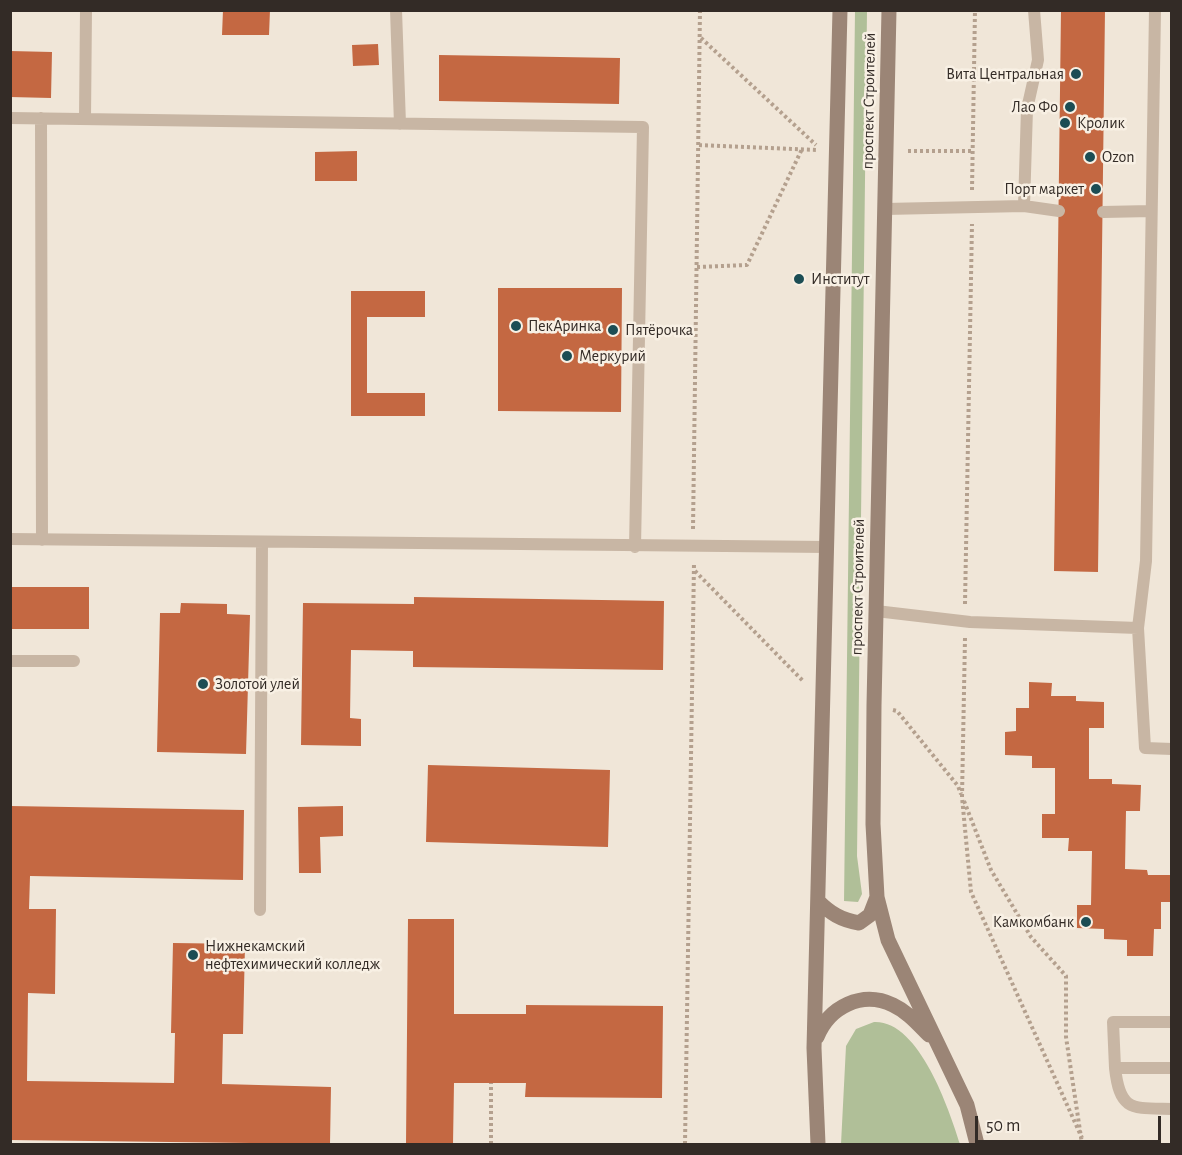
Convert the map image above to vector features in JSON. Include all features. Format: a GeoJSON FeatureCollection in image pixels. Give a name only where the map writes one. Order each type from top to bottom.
{"type":"FeatureCollection","features":[{"type":"Feature","properties":{"kind":"main road","name":"проспект Строителей"},"geometry":{"type":"LineString","coordinates":[[818,1144],[814,1048],[840,10]]}},
{"type":"Feature","properties":{"kind":"main road","name":"проспект Строителей"},"geometry":{"type":"LineString","coordinates":[[889,10],[874,705],[873,824],[877,897],[888,940],[967,1106],[977,1144]]}},
{"type":"Feature","properties":{"kind":"main road"},"geometry":{"type":"LineString","coordinates":[[818,901],[830,912],[846,921],[859,923],[870,915],[877,897]]}},
{"type":"Feature","properties":{"kind":"main road"},"geometry":{"type":"LineString","coordinates":[[814,1048],[820,1029],[834,1012],[847,1004],[863,999],[884,1001],[894,1005],[908,1014],[939,1046]]}},
{"type":"Feature","properties":{"kind":"lane"},"geometry":{"type":"LineString","coordinates":[[86,10],[86,119]]}},
{"type":"Feature","properties":{"kind":"lane"},"geometry":{"type":"LineString","coordinates":[[396,10],[400,124]]}},
{"type":"Feature","properties":{"kind":"lane"},"geometry":{"type":"LineString","coordinates":[[1024,206],[1026,109],[1038,60],[1034,10]]}},
{"type":"Feature","properties":{"kind":"lane"},"geometry":{"type":"LineString","coordinates":[[1155,10],[1146,561],[1138,628],[1146,748],[1172,749]]}},
{"type":"Feature","properties":{"kind":"lane"},"geometry":{"type":"LineString","coordinates":[[10,118],[643,127],[635,547]]}},
{"type":"Feature","properties":{"kind":"lane"},"geometry":{"type":"LineString","coordinates":[[41,118],[42,540]]}},
{"type":"Feature","properties":{"kind":"lane"},"geometry":{"type":"LineString","coordinates":[[885,209],[1024,206],[1059,211]]}},
{"type":"Feature","properties":{"kind":"lane"},"geometry":{"type":"LineString","coordinates":[[1103,212],[1152,211]]}},
{"type":"Feature","properties":{"kind":"lane"},"geometry":{"type":"LineString","coordinates":[[10,539],[635,547],[826,547]]}},
{"type":"Feature","properties":{"kind":"lane"},"geometry":{"type":"LineString","coordinates":[[260,910],[262,543]]}},
{"type":"Feature","properties":{"kind":"lane"},"geometry":{"type":"LineString","coordinates":[[876,611],[965,620],[1138,628]]}},
{"type":"Feature","properties":{"kind":"lane"},"geometry":{"type":"LineString","coordinates":[[10,661],[74,661]]}},
{"type":"Feature","properties":{"kind":"lane"},"geometry":{"type":"LineString","coordinates":[[1172,1022],[1113,1022],[1118,1092],[1127,1103],[1138,1108],[1172,1109]]}},
{"type":"Feature","properties":{"kind":"lane"},"geometry":{"type":"LineString","coordinates":[[1115,1068],[1172,1068]]}},
{"type":"Feature","properties":{"kind":"path"},"geometry":{"type":"LineString","coordinates":[[685,1144],[695,571],[693,547],[700,10]]}},
{"type":"Feature","properties":{"kind":"path"},"geometry":{"type":"LineString","coordinates":[[975,10],[962,797],[971,892],[1082,1138]]}},
{"type":"Feature","properties":{"kind":"path"},"geometry":{"type":"LineString","coordinates":[[698,145],[821,150],[700,38]]}},
{"type":"Feature","properties":{"kind":"path"},"geometry":{"type":"LineString","coordinates":[[697,267],[747,265],[802,149]]}},
{"type":"Feature","properties":{"kind":"path"},"geometry":{"type":"LineString","coordinates":[[908,151],[973,151]]}},
{"type":"Feature","properties":{"kind":"path"},"geometry":{"type":"LineString","coordinates":[[695,571],[823,701]]}},
{"type":"Feature","properties":{"kind":"path"},"geometry":{"type":"LineString","coordinates":[[874,705],[897,711],[958,786],[991,870],[1031,937],[1066,976],[1066,1037],[1082,1144]]}},
{"type":"Feature","properties":{"kind":"path"},"geometry":{"type":"LineString","coordinates":[[491,1083],[491,1144]]}},
{"type":"Feature","properties":{"kind":"green space"},"geometry":{"type":"Polygon","coordinates":[[[855,11],[867,11],[857,856],[862,894],[858,902],[844,901],[855,11]]]}},
{"type":"Feature","properties":{"kind":"green space"},"geometry":{"type":"Polygon","coordinates":[[[874,1022],[890,1025],[905,1035],[918,1050],[940,1089],[960,1144],[841,1144],[846,1046],[856,1029],[874,1022]]]}},
{"type":"Feature","properties":{"kind":"building"},"geometry":{"type":"Polygon","coordinates":[[[223,10],[270,10],[269,35],[222,35],[223,10]]]}},
{"type":"Feature","properties":{"kind":"building"},"geometry":{"type":"Polygon","coordinates":[[[1061,10],[1105,10],[1098,572],[1054,571],[1061,10]]]}},
{"type":"Feature","properties":{"kind":"building"},"geometry":{"type":"Polygon","coordinates":[[[378,44],[379,65],[353,66],[352,45],[378,44]]]}},
{"type":"Feature","properties":{"kind":"building"},"geometry":{"type":"Polygon","coordinates":[[[10,51],[52,52],[51,98],[10,97],[10,51]]]}},
{"type":"Feature","properties":{"kind":"building"},"geometry":{"type":"Polygon","coordinates":[[[439,55],[620,58],[619,104],[439,101],[439,55]]]}},
{"type":"Feature","properties":{"kind":"building"},"geometry":{"type":"Polygon","coordinates":[[[357,151],[357,181],[315,181],[315,152],[357,151]]]}},
{"type":"Feature","properties":{"kind":"building"},"geometry":{"type":"Polygon","coordinates":[[[498,288],[622,288],[621,412],[498,411],[498,288]]]}},
{"type":"Feature","properties":{"kind":"building"},"geometry":{"type":"Polygon","coordinates":[[[351,291],[425,291],[425,317],[367,317],[367,393],[425,393],[425,416],[351,416],[351,291]]]}},
{"type":"Feature","properties":{"kind":"building"},"geometry":{"type":"Polygon","coordinates":[[[10,587],[89,587],[89,629],[10,629],[10,587]]]}},
{"type":"Feature","properties":{"kind":"building"},"geometry":{"type":"Polygon","coordinates":[[[414,597],[664,601],[663,670],[413,667],[413,651],[351,650],[350,718],[361,719],[361,746],[301,745],[303,603],[414,604],[414,597]]]}},
{"type":"Feature","properties":{"kind":"building","name":"Золотой улей"},"geometry":{"type":"Polygon","coordinates":[[[181,603],[227,604],[227,614],[250,615],[246,754],[157,752],[160,613],[180,613],[181,603]]]}},
{"type":"Feature","properties":{"kind":"building"},"geometry":{"type":"Polygon","coordinates":[[[1029,682],[1052,683],[1051,696],[1076,696],[1076,701],[1104,702],[1104,728],[1089,728],[1089,779],[1112,779],[1112,784],[1141,785],[1140,811],[1126,811],[1125,869],[1147,870],[1148,875],[1172,875],[1172,902],[1161,902],[1161,929],[1154,929],[1153,956],[1127,956],[1127,940],[1104,939],[1104,929],[1077,928],[1077,905],[1091,905],[1092,851],[1068,851],[1069,838],[1042,838],[1042,814],[1055,814],[1055,768],[1032,768],[1032,756],[1005,755],[1005,732],[1016,731],[1016,708],[1029,708],[1029,682]]]}},
{"type":"Feature","properties":{"kind":"building"},"geometry":{"type":"Polygon","coordinates":[[[428,765],[610,770],[608,847],[426,842],[428,765]]]}},
{"type":"Feature","properties":{"kind":"building"},"geometry":{"type":"Polygon","coordinates":[[[10,806],[244,810],[243,880],[30,876],[29,909],[56,909],[55,994],[28,993],[27,1081],[174,1083],[175,1033],[171,1033],[173,943],[245,944],[243,1034],[223,1034],[222,1084],[331,1087],[330,1144],[10,1140],[10,806]]]}},
{"type":"Feature","properties":{"kind":"building"},"geometry":{"type":"Polygon","coordinates":[[[343,806],[343,836],[320,837],[321,873],[299,873],[298,807],[343,806]]]}},
{"type":"Feature","properties":{"kind":"building"},"geometry":{"type":"Polygon","coordinates":[[[408,919],[454,919],[454,1014],[526,1014],[526,1005],[663,1006],[662,1098],[525,1097],[526,1083],[454,1083],[453,1144],[406,1144],[408,919]]]}},
{"type":"Feature","properties":{"kind":"place","name":"Вита Центральная"},"geometry":{"type":"Point","coordinates":[1076,74]}},
{"type":"Feature","properties":{"kind":"place","name":"Лао Фо"},"geometry":{"type":"Point","coordinates":[1070,107]}},
{"type":"Feature","properties":{"kind":"place","name":"Кролик"},"geometry":{"type":"Point","coordinates":[1065,123]}},
{"type":"Feature","properties":{"kind":"place","name":"Ozon"},"geometry":{"type":"Point","coordinates":[1090,157]}},
{"type":"Feature","properties":{"kind":"place","name":"Порт маркет"},"geometry":{"type":"Point","coordinates":[1096,189]}},
{"type":"Feature","properties":{"kind":"place","name":"Институт"},"geometry":{"type":"Point","coordinates":[799,279]}},
{"type":"Feature","properties":{"kind":"place","name":"ПекАринка"},"geometry":{"type":"Point","coordinates":[516,326]}},
{"type":"Feature","properties":{"kind":"place","name":"Пятёрочка"},"geometry":{"type":"Point","coordinates":[613,330]}},
{"type":"Feature","properties":{"kind":"place","name":"Меркурий"},"geometry":{"type":"Point","coordinates":[567,356]}},
{"type":"Feature","properties":{"kind":"place","name":"Золотой улей"},"geometry":{"type":"Point","coordinates":[203,684]}},
{"type":"Feature","properties":{"kind":"place","name":"Камкомбанк"},"geometry":{"type":"Point","coordinates":[1086,922]}},
{"type":"Feature","properties":{"kind":"place","name":"Нижнекамский нефтехимический колледж"},"geometry":{"type":"Point","coordinates":[193,955]}}]}
